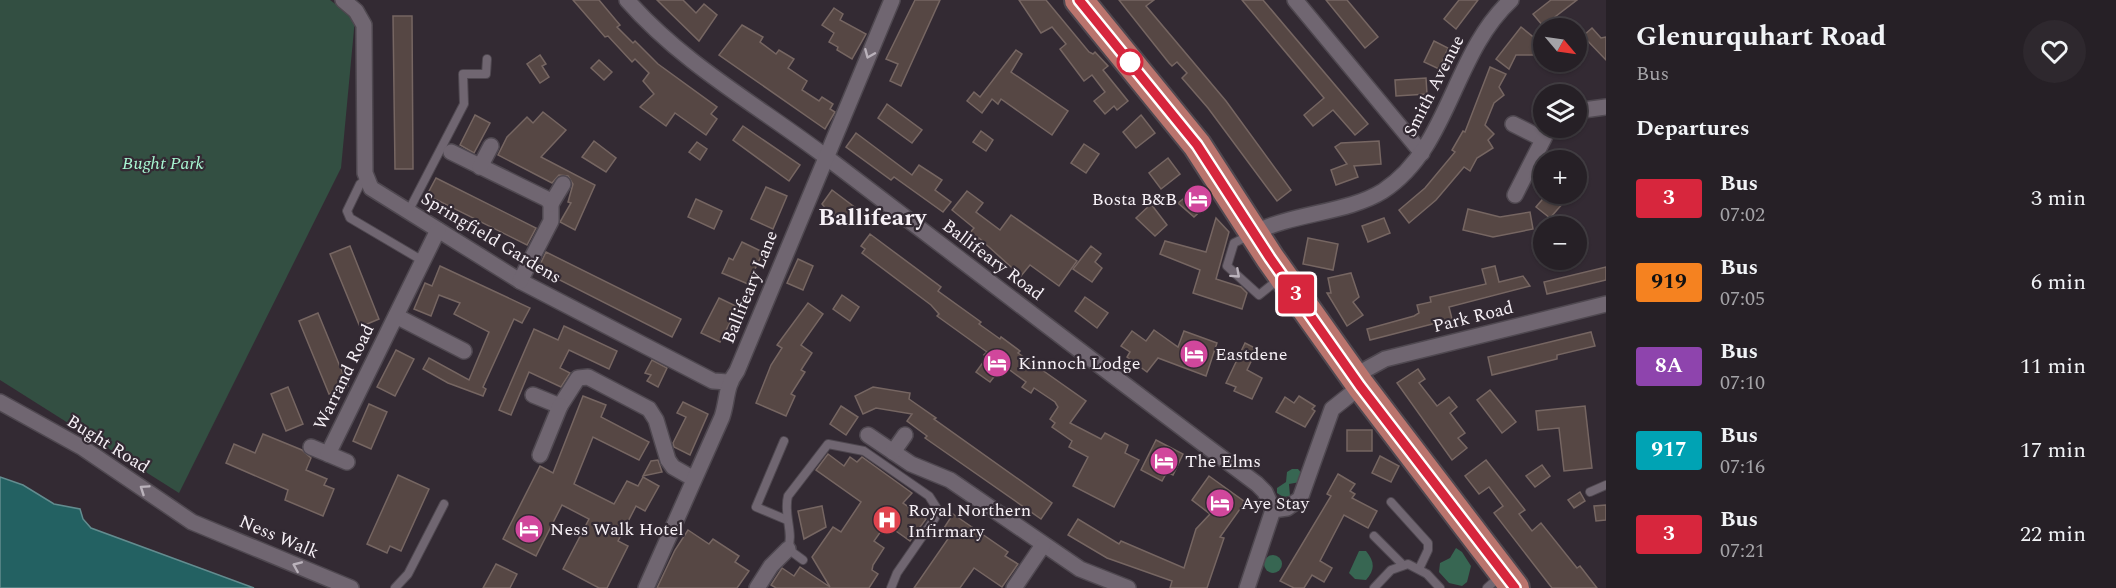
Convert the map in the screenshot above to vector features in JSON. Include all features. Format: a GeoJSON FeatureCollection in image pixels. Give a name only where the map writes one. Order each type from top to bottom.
{"type":"FeatureCollection","features":[{"type":"Feature","properties":{"kind":"highway"},"geometry":{"type":"LineString","coordinates":[[1078,0],[1197,145],[1283,276],[1502,583]]}},
{"type":"Feature","properties":{"kind":"street"},"geometry":{"type":"LineString","coordinates":[[343,0],[360,17],[366,39],[366,179]]}},
{"type":"Feature","properties":{"kind":"street","name":"Ballifeary Road"},"geometry":{"type":"LineString","coordinates":[[627,0],[667,41],[701,69],[825,156],[1257,484],[1273,510]]}},
{"type":"Feature","properties":{"kind":"street","name":"Ballifeary Lane"},"geometry":{"type":"LineString","coordinates":[[646,588],[722,417],[728,382],[736,371],[892,0]]}},
{"type":"Feature","properties":{"kind":"street"},"geometry":{"type":"LineString","coordinates":[[1295,0],[1422,153]]}},
{"type":"Feature","properties":{"kind":"street","name":"Smith Avenue"},"geometry":{"type":"LineString","coordinates":[[1254,233],[1282,222],[1366,199],[1382,192],[1411,169],[1436,131],[1467,60],[1493,20],[1511,0]]}},
{"type":"Feature","properties":{"kind":"street"},"geometry":{"type":"LineString","coordinates":[[1587,110],[1606,107]]}},
{"type":"Feature","properties":{"kind":"street"},"geometry":{"type":"LineString","coordinates":[[1513,124],[1533,129]]}},
{"type":"Feature","properties":{"kind":"street"},"geometry":{"type":"LineString","coordinates":[[1515,195],[1544,138]]}},
{"type":"Feature","properties":{"kind":"street"},"geometry":{"type":"LineString","coordinates":[[480,167],[491,146]]}},
{"type":"Feature","properties":{"kind":"street"},"geometry":{"type":"LineString","coordinates":[[451,152],[547,199],[551,204]]}},
{"type":"Feature","properties":{"kind":"street","name":"Springfield Gardens"},"geometry":{"type":"LineString","coordinates":[[366,179],[371,188],[520,281],[713,381],[728,382]]}},
{"type":"Feature","properties":{"kind":"street"},"geometry":{"type":"LineString","coordinates":[[520,281],[551,221],[551,204],[563,184]]}},
{"type":"Feature","properties":{"kind":"street","name":"Warrand Road"},"geometry":{"type":"LineString","coordinates":[[328,454],[438,230]]}},
{"type":"Feature","properties":{"kind":"street","name":"Park Road"},"geometry":{"type":"LineString","coordinates":[[1273,510],[1287,508],[1300,499],[1332,409],[1357,381],[1385,359],[1606,304]]}},
{"type":"Feature","properties":{"kind":"street","name":"Warrand Road"},"geometry":{"type":"LineString","coordinates":[[396,316],[464,351]]}},
{"type":"Feature","properties":{"kind":"street"},"geometry":{"type":"LineString","coordinates":[[540,455],[560,406],[578,378],[588,377],[649,409],[656,420],[668,460],[673,467],[694,479]]}},
{"type":"Feature","properties":{"kind":"street"},"geometry":{"type":"LineString","coordinates":[[533,395],[560,406]]}},
{"type":"Feature","properties":{"kind":"street","name":"Bught Road"},"geometry":{"type":"LineString","coordinates":[[0,402],[83,448],[192,522]]}},
{"type":"Feature","properties":{"kind":"street"},"geometry":{"type":"LineString","coordinates":[[868,435],[910,464],[950,480],[1080,569],[1128,588]]}},
{"type":"Feature","properties":{"kind":"street"},"geometry":{"type":"LineString","coordinates":[[893,452],[905,435]]}},
{"type":"Feature","properties":{"kind":"street","name":"Warrand Road"},"geometry":{"type":"LineString","coordinates":[[311,447],[347,462]]}},
{"type":"Feature","properties":{"kind":"street"},"geometry":{"type":"LineString","coordinates":[[1247,588],[1273,510]]}},
{"type":"Feature","properties":{"kind":"street","name":"Ness Walk"},"geometry":{"type":"LineString","coordinates":[[192,522],[351,588]]}},
{"type":"Feature","properties":{"kind":"street"},"geometry":{"type":"LineString","coordinates":[[1014,588],[1043,545]]}},
{"type":"Feature","properties":{"kind":"street"},"geometry":{"type":"LineString","coordinates":[[757,588],[771,566],[788,549]]}},
{"type":"Feature","properties":{"kind":"lane"},"geometry":{"type":"LineString","coordinates":[[408,212],[464,104],[463,74],[486,74],[487,58]]}},
{"type":"Feature","properties":{"kind":"lane"},"geometry":{"type":"LineString","coordinates":[[366,179],[360,184],[347,211],[350,218],[423,261]]}},
{"type":"Feature","properties":{"kind":"lane"},"geometry":{"type":"LineString","coordinates":[[1254,233],[1233,243],[1227,266],[1260,295],[1283,276]]}},
{"type":"Feature","properties":{"kind":"lane"},"geometry":{"type":"LineString","coordinates":[[784,441],[756,507],[787,520]]}},
{"type":"Feature","properties":{"kind":"lane"},"geometry":{"type":"LineString","coordinates":[[803,560],[788,549],[790,542],[787,520],[788,496],[823,447],[834,444],[864,451],[929,496],[936,507],[935,518],[897,573],[891,588]]}},
{"type":"Feature","properties":{"kind":"lane"},"geometry":{"type":"LineString","coordinates":[[1590,492],[1606,485]]}},
{"type":"Feature","properties":{"kind":"lane"},"geometry":{"type":"LineString","coordinates":[[1391,502],[1428,543],[1428,550],[1419,569]]}},
{"type":"Feature","properties":{"kind":"lane"},"geometry":{"type":"LineString","coordinates":[[396,588],[408,574],[444,504]]}},
{"type":"Feature","properties":{"kind":"lane"},"geometry":{"type":"LineString","coordinates":[[1374,536],[1403,565]]}},
{"type":"Feature","properties":{"kind":"lane"},"geometry":{"type":"LineString","coordinates":[[1374,588],[1391,570],[1408,564],[1419,569],[1440,588]]}},
{"type":"Feature","properties":{"kind":"green space","name":"Bught Park"},"geometry":{"type":"Polygon","coordinates":[[[0,0],[330,0],[355,19],[341,168],[179,493],[0,380],[0,0]]]}},
{"type":"Feature","properties":{"kind":"shaded area"},"geometry":{"type":"Polygon","coordinates":[[[1298,469],[1303,475],[1300,482],[1289,484],[1290,496],[1283,497],[1277,493],[1277,488],[1286,482],[1287,472],[1298,469]]]}},
{"type":"Feature","properties":{"kind":"shaded area"},"geometry":{"type":"Polygon","coordinates":[[[0,477],[23,485],[54,504],[80,509],[83,519],[91,528],[254,588],[0,588],[0,477]]]}},
{"type":"Feature","properties":{"kind":"shaded area"},"geometry":{"type":"Polygon","coordinates":[[[1456,548],[1462,552],[1471,566],[1467,582],[1462,586],[1449,583],[1439,572],[1440,563],[1450,558],[1456,548]]]}},
{"type":"Feature","properties":{"kind":"shaded area"},"geometry":{"type":"Polygon","coordinates":[[[1359,551],[1366,551],[1372,562],[1371,573],[1366,580],[1355,579],[1349,573],[1359,551]]]}},
{"type":"Feature","properties":{"kind":"shaded area"},"geometry":{"type":"Polygon","coordinates":[[[1273,555],[1281,560],[1282,564],[1277,572],[1273,573],[1265,568],[1264,564],[1269,556],[1273,555]]]}},
{"type":"Feature","properties":{"kind":"building"},"geometry":{"type":"Polygon","coordinates":[[[573,0],[599,0],[620,25],[617,27],[633,43],[635,41],[658,64],[717,107],[711,114],[717,119],[706,135],[675,113],[666,126],[640,107],[654,94],[643,81],[649,73],[635,59],[632,62],[608,36],[605,37],[573,0]]]}},
{"type":"Feature","properties":{"kind":"building"},"geometry":{"type":"Polygon","coordinates":[[[657,0],[683,0],[696,13],[704,4],[717,15],[699,41],[657,0]]]}},
{"type":"Feature","properties":{"kind":"building"},"geometry":{"type":"Polygon","coordinates":[[[915,0],[940,0],[901,86],[890,81],[898,64],[886,59],[915,0]]]}},
{"type":"Feature","properties":{"kind":"building"},"geometry":{"type":"Polygon","coordinates":[[[1019,0],[1046,0],[1089,52],[1093,54],[1095,52],[1108,66],[1103,70],[1128,101],[1117,110],[1114,106],[1105,114],[1094,101],[1105,92],[1092,75],[1084,81],[1060,49],[1066,44],[1052,27],[1041,33],[1019,0]]]}},
{"type":"Feature","properties":{"kind":"building"},"geometry":{"type":"Polygon","coordinates":[[[1119,0],[1154,0],[1146,6],[1226,101],[1291,190],[1277,201],[1208,108],[1182,78],[1187,73],[1177,62],[1172,66],[1169,63],[1119,0]]]}},
{"type":"Feature","properties":{"kind":"building"},"geometry":{"type":"Polygon","coordinates":[[[1242,0],[1263,0],[1368,124],[1355,135],[1333,110],[1313,126],[1304,115],[1324,98],[1242,0]]]}},
{"type":"Feature","properties":{"kind":"building"},"geometry":{"type":"Polygon","coordinates":[[[1326,0],[1347,0],[1378,37],[1365,48],[1326,0]]]}},
{"type":"Feature","properties":{"kind":"building"},"geometry":{"type":"Polygon","coordinates":[[[1459,0],[1478,0],[1456,29],[1444,19],[1459,0]]]}},
{"type":"Feature","properties":{"kind":"building"},"geometry":{"type":"Polygon","coordinates":[[[1551,0],[1577,0],[1553,18],[1536,18],[1533,14],[1551,0]]]}},
{"type":"Feature","properties":{"kind":"building"},"geometry":{"type":"Polygon","coordinates":[[[834,8],[843,14],[840,20],[866,34],[852,59],[829,42],[834,33],[822,25],[834,8]]]}},
{"type":"Feature","properties":{"kind":"building"},"geometry":{"type":"Polygon","coordinates":[[[393,16],[412,16],[413,169],[395,169],[393,16]]]}},
{"type":"Feature","properties":{"kind":"building"},"geometry":{"type":"Polygon","coordinates":[[[742,25],[763,37],[760,42],[776,54],[779,50],[794,59],[788,68],[807,81],[802,90],[819,101],[822,97],[833,104],[830,109],[835,112],[825,129],[719,55],[742,25]]]}},
{"type":"Feature","properties":{"kind":"building"},"geometry":{"type":"Polygon","coordinates":[[[1521,27],[1533,37],[1533,55],[1516,55],[1509,69],[1496,59],[1521,27]]]}},
{"type":"Feature","properties":{"kind":"building"},"geometry":{"type":"Polygon","coordinates":[[[1592,28],[1601,38],[1606,37],[1606,60],[1587,40],[1587,32],[1592,28]]]}},
{"type":"Feature","properties":{"kind":"building"},"geometry":{"type":"Polygon","coordinates":[[[1434,41],[1448,48],[1439,69],[1424,62],[1434,41]]]}},
{"type":"Feature","properties":{"kind":"building"},"geometry":{"type":"Polygon","coordinates":[[[1016,50],[1022,54],[1011,72],[1068,111],[1052,135],[1001,99],[998,104],[992,99],[982,113],[967,101],[974,92],[980,97],[1016,50]]]}},
{"type":"Feature","properties":{"kind":"building"},"geometry":{"type":"Polygon","coordinates":[[[540,55],[546,64],[542,66],[549,77],[540,83],[527,64],[540,55]]]}},
{"type":"Feature","properties":{"kind":"building"},"geometry":{"type":"Polygon","coordinates":[[[599,60],[612,72],[604,80],[591,68],[599,60]]]}},
{"type":"Feature","properties":{"kind":"building"},"geometry":{"type":"Polygon","coordinates":[[[1490,67],[1506,74],[1499,87],[1504,95],[1494,103],[1485,125],[1494,134],[1488,140],[1493,148],[1477,158],[1470,171],[1464,167],[1436,200],[1409,223],[1399,210],[1425,188],[1455,152],[1452,150],[1463,131],[1465,132],[1490,67]]]}},
{"type":"Feature","properties":{"kind":"building"},"geometry":{"type":"Polygon","coordinates":[[[1426,78],[1427,94],[1396,96],[1395,80],[1426,78]]]}},
{"type":"Feature","properties":{"kind":"building"},"geometry":{"type":"Polygon","coordinates":[[[887,104],[922,130],[912,143],[878,118],[887,104]]]}},
{"type":"Feature","properties":{"kind":"building"},"geometry":{"type":"Polygon","coordinates":[[[543,112],[566,130],[541,157],[595,185],[575,230],[560,222],[571,203],[568,202],[573,184],[568,176],[559,175],[552,183],[498,155],[507,137],[527,117],[533,123],[543,112]]]}},
{"type":"Feature","properties":{"kind":"building"},"geometry":{"type":"Polygon","coordinates":[[[475,115],[490,123],[474,153],[460,145],[475,115]]]}},
{"type":"Feature","properties":{"kind":"building"},"geometry":{"type":"Polygon","coordinates":[[[1141,115],[1155,133],[1136,148],[1123,132],[1141,115]]]}},
{"type":"Feature","properties":{"kind":"building"},"geometry":{"type":"Polygon","coordinates":[[[743,126],[800,165],[789,181],[733,140],[743,126]]]}},
{"type":"Feature","properties":{"kind":"building"},"geometry":{"type":"Polygon","coordinates":[[[981,131],[993,140],[986,151],[973,142],[981,131]]]}},
{"type":"Feature","properties":{"kind":"building"},"geometry":{"type":"Polygon","coordinates":[[[856,133],[912,175],[919,165],[942,180],[935,190],[951,202],[943,212],[894,177],[891,180],[846,147],[856,133]]]}},
{"type":"Feature","properties":{"kind":"building"},"geometry":{"type":"Polygon","coordinates":[[[594,141],[616,158],[606,172],[582,157],[594,141]]]}},
{"type":"Feature","properties":{"kind":"building"},"geometry":{"type":"Polygon","coordinates":[[[1379,141],[1381,164],[1354,166],[1358,177],[1336,185],[1331,170],[1347,164],[1335,147],[1341,143],[1379,141]]]}},
{"type":"Feature","properties":{"kind":"building"},"geometry":{"type":"Polygon","coordinates":[[[697,142],[707,149],[700,160],[689,152],[697,142]]]}},
{"type":"Feature","properties":{"kind":"building"},"geometry":{"type":"Polygon","coordinates":[[[1084,144],[1099,154],[1086,173],[1071,163],[1084,144]]]}},
{"type":"Feature","properties":{"kind":"building"},"geometry":{"type":"Polygon","coordinates":[[[1168,158],[1180,174],[1161,189],[1149,173],[1168,158]]]}},
{"type":"Feature","properties":{"kind":"building"},"geometry":{"type":"Polygon","coordinates":[[[436,178],[536,228],[527,245],[427,195],[436,178]]]}},
{"type":"Feature","properties":{"kind":"building"},"geometry":{"type":"Polygon","coordinates":[[[766,187],[787,196],[773,229],[751,219],[766,187]]]}},
{"type":"Feature","properties":{"kind":"building"},"geometry":{"type":"Polygon","coordinates":[[[832,190],[861,212],[854,222],[845,215],[841,220],[822,204],[832,190]]]}},
{"type":"Feature","properties":{"kind":"building"},"geometry":{"type":"Polygon","coordinates":[[[967,191],[983,203],[976,212],[1000,230],[1011,215],[1077,261],[1059,286],[1030,265],[1021,276],[979,238],[976,242],[968,235],[974,228],[952,210],[967,191]]]}},
{"type":"Feature","properties":{"kind":"building"},"geometry":{"type":"Polygon","coordinates":[[[1192,192],[1205,207],[1194,217],[1178,203],[1192,192]]]}},
{"type":"Feature","properties":{"kind":"building"},"geometry":{"type":"Polygon","coordinates":[[[696,199],[722,211],[714,229],[688,217],[696,199]]]}},
{"type":"Feature","properties":{"kind":"building"},"geometry":{"type":"Polygon","coordinates":[[[1151,204],[1167,225],[1155,236],[1136,218],[1151,204]]]}},
{"type":"Feature","properties":{"kind":"building"},"geometry":{"type":"Polygon","coordinates":[[[1539,204],[1562,204],[1552,216],[1547,216],[1536,207],[1539,204]]]}},
{"type":"Feature","properties":{"kind":"building"},"geometry":{"type":"Polygon","coordinates":[[[1468,209],[1500,217],[1530,212],[1533,229],[1493,237],[1463,230],[1468,209]]]}},
{"type":"Feature","properties":{"kind":"building"},"geometry":{"type":"Polygon","coordinates":[[[1216,218],[1229,232],[1216,279],[1241,287],[1247,293],[1242,309],[1193,293],[1200,270],[1160,254],[1165,241],[1206,252],[1216,218]]]}},
{"type":"Feature","properties":{"kind":"building"},"geometry":{"type":"Polygon","coordinates":[[[1384,218],[1390,233],[1368,242],[1362,226],[1384,218]]]}},
{"type":"Feature","properties":{"kind":"building"},"geometry":{"type":"Polygon","coordinates":[[[870,234],[941,287],[938,291],[981,322],[979,324],[1000,339],[1001,337],[1020,351],[1018,353],[1086,401],[1070,423],[1101,439],[1105,433],[1128,445],[1125,453],[1139,460],[1114,507],[1073,486],[1088,457],[1069,447],[1072,441],[1052,427],[1055,423],[1050,419],[1058,407],[1055,402],[1034,388],[1031,393],[1022,387],[1026,382],[1007,368],[1004,372],[1000,369],[990,382],[976,372],[987,357],[984,355],[987,352],[937,316],[939,314],[931,305],[862,253],[865,249],[861,246],[870,234]]]}},
{"type":"Feature","properties":{"kind":"building"},"geometry":{"type":"Polygon","coordinates":[[[1308,238],[1338,244],[1333,270],[1303,264],[1308,238]]]}},
{"type":"Feature","properties":{"kind":"building"},"geometry":{"type":"Polygon","coordinates":[[[742,242],[763,252],[748,284],[722,273],[729,258],[733,260],[742,242]]]}},
{"type":"Feature","properties":{"kind":"building"},"geometry":{"type":"Polygon","coordinates":[[[350,246],[379,319],[360,327],[330,254],[350,246]]]}},
{"type":"Feature","properties":{"kind":"building"},"geometry":{"type":"Polygon","coordinates":[[[1091,246],[1101,254],[1095,262],[1102,268],[1092,282],[1073,269],[1091,246]]]}},
{"type":"Feature","properties":{"kind":"building"},"geometry":{"type":"Polygon","coordinates":[[[546,252],[681,319],[672,337],[538,269],[546,252]]]}},
{"type":"Feature","properties":{"kind":"building"},"geometry":{"type":"Polygon","coordinates":[[[798,259],[813,266],[803,290],[787,283],[798,259]]]}},
{"type":"Feature","properties":{"kind":"building"},"geometry":{"type":"Polygon","coordinates":[[[440,266],[530,308],[522,323],[514,319],[483,387],[486,389],[483,396],[448,383],[423,369],[429,358],[469,380],[489,332],[454,314],[460,303],[439,295],[431,316],[414,309],[425,283],[432,286],[440,266]]]}},
{"type":"Feature","properties":{"kind":"building"},"geometry":{"type":"Polygon","coordinates":[[[1495,266],[1499,282],[1523,276],[1530,286],[1449,307],[1452,319],[1370,340],[1367,329],[1414,316],[1419,313],[1417,305],[1431,302],[1430,297],[1486,284],[1482,269],[1495,266]]]}},
{"type":"Feature","properties":{"kind":"building"},"geometry":{"type":"Polygon","coordinates":[[[1606,267],[1606,280],[1547,294],[1544,282],[1606,267]]]}},
{"type":"Feature","properties":{"kind":"building"},"geometry":{"type":"Polygon","coordinates":[[[1351,273],[1359,297],[1353,302],[1363,315],[1347,326],[1327,293],[1331,293],[1328,278],[1351,273]]]}},
{"type":"Feature","properties":{"kind":"building"},"geometry":{"type":"Polygon","coordinates":[[[842,295],[859,307],[850,321],[833,309],[842,295]]]}},
{"type":"Feature","properties":{"kind":"building"},"geometry":{"type":"Polygon","coordinates":[[[1085,297],[1108,313],[1097,328],[1075,311],[1085,297]]]}},
{"type":"Feature","properties":{"kind":"building"},"geometry":{"type":"Polygon","coordinates":[[[719,298],[738,307],[720,342],[701,333],[719,298]]]}},
{"type":"Feature","properties":{"kind":"building"},"geometry":{"type":"Polygon","coordinates":[[[808,303],[823,314],[801,345],[812,353],[801,370],[805,372],[791,394],[795,396],[786,416],[756,403],[771,365],[782,348],[777,345],[808,303]]]}},
{"type":"Feature","properties":{"kind":"building"},"geometry":{"type":"Polygon","coordinates":[[[318,313],[348,386],[329,394],[299,321],[318,313]]]}},
{"type":"Feature","properties":{"kind":"building"},"geometry":{"type":"Polygon","coordinates":[[[564,326],[617,351],[609,369],[569,350],[560,368],[570,373],[561,387],[529,372],[511,415],[499,410],[534,329],[558,340],[564,326]]]}},
{"type":"Feature","properties":{"kind":"building"},"geometry":{"type":"Polygon","coordinates":[[[1154,330],[1178,347],[1184,331],[1217,343],[1206,376],[1158,358],[1147,372],[1127,357],[1130,352],[1121,346],[1132,331],[1146,341],[1154,330]]]}},
{"type":"Feature","properties":{"kind":"building"},"geometry":{"type":"Polygon","coordinates":[[[1591,332],[1595,346],[1557,355],[1557,359],[1492,375],[1488,357],[1591,332]]]}},
{"type":"Feature","properties":{"kind":"building"},"geometry":{"type":"Polygon","coordinates":[[[1245,343],[1257,349],[1247,370],[1262,378],[1252,399],[1234,391],[1236,387],[1226,383],[1245,343]]]}},
{"type":"Feature","properties":{"kind":"building"},"geometry":{"type":"Polygon","coordinates":[[[396,350],[414,359],[395,396],[377,387],[396,350]]]}},
{"type":"Feature","properties":{"kind":"building"},"geometry":{"type":"Polygon","coordinates":[[[652,360],[667,368],[658,387],[647,381],[651,375],[645,373],[652,360]]]}},
{"type":"Feature","properties":{"kind":"building"},"geometry":{"type":"Polygon","coordinates":[[[1418,369],[1425,379],[1419,383],[1437,406],[1449,397],[1457,407],[1450,413],[1465,433],[1458,438],[1467,448],[1452,460],[1397,383],[1418,369]]]}},
{"type":"Feature","properties":{"kind":"building"},"geometry":{"type":"Polygon","coordinates":[[[288,387],[303,424],[286,431],[271,394],[288,387]]]}},
{"type":"Feature","properties":{"kind":"building"},"geometry":{"type":"Polygon","coordinates":[[[873,387],[910,393],[909,399],[936,418],[934,419],[1052,503],[1041,519],[925,438],[927,436],[907,421],[912,414],[876,408],[863,414],[855,396],[873,387]]]}},
{"type":"Feature","properties":{"kind":"building"},"geometry":{"type":"Polygon","coordinates":[[[1490,390],[1516,422],[1502,433],[1477,400],[1490,390]]]}},
{"type":"Feature","properties":{"kind":"building","name":"Ness Walk Hotel"},"geometry":{"type":"Polygon","coordinates":[[[583,396],[606,405],[601,417],[649,442],[639,460],[593,437],[574,484],[614,504],[627,481],[638,486],[643,477],[659,486],[645,511],[636,506],[618,541],[628,546],[607,588],[599,588],[563,569],[589,519],[562,505],[536,556],[503,539],[540,466],[553,473],[583,396]]]}},
{"type":"Feature","properties":{"kind":"building"},"geometry":{"type":"Polygon","coordinates":[[[1299,396],[1315,406],[1312,409],[1315,411],[1305,427],[1276,412],[1285,397],[1294,403],[1299,396]]]}},
{"type":"Feature","properties":{"kind":"building"},"geometry":{"type":"Polygon","coordinates":[[[683,402],[708,414],[690,455],[674,447],[673,443],[686,417],[677,413],[683,402]]]}},
{"type":"Feature","properties":{"kind":"building"},"geometry":{"type":"Polygon","coordinates":[[[369,404],[387,412],[371,449],[353,441],[369,404]]]}},
{"type":"Feature","properties":{"kind":"building"},"geometry":{"type":"Polygon","coordinates":[[[841,406],[858,417],[846,435],[830,424],[841,406]]]}},
{"type":"Feature","properties":{"kind":"building"},"geometry":{"type":"Polygon","coordinates":[[[1585,406],[1592,468],[1564,471],[1559,428],[1538,430],[1536,411],[1585,406]]]}},
{"type":"Feature","properties":{"kind":"building"},"geometry":{"type":"Polygon","coordinates":[[[1347,430],[1372,430],[1372,451],[1347,451],[1347,430]]]}},
{"type":"Feature","properties":{"kind":"building"},"geometry":{"type":"Polygon","coordinates":[[[263,434],[302,450],[311,458],[306,470],[327,479],[324,485],[334,489],[323,516],[285,500],[288,490],[226,463],[234,444],[255,453],[263,434]]]}},
{"type":"Feature","properties":{"kind":"building","name":"The Elms"},"geometry":{"type":"Polygon","coordinates":[[[1156,440],[1183,454],[1173,475],[1167,472],[1162,481],[1141,470],[1156,440]]]}},
{"type":"Feature","properties":{"kind":"building","name":"Royal Northern Infirmary"},"geometry":{"type":"Polygon","coordinates":[[[828,454],[844,466],[850,457],[857,462],[862,457],[912,493],[903,503],[926,519],[910,541],[886,524],[874,541],[884,548],[873,565],[872,570],[878,574],[869,588],[776,588],[771,585],[782,568],[794,576],[800,567],[830,587],[812,557],[833,527],[841,532],[861,502],[816,470],[828,454]]]}},
{"type":"Feature","properties":{"kind":"building"},"geometry":{"type":"Polygon","coordinates":[[[1380,456],[1399,466],[1391,482],[1372,473],[1380,456]]]}},
{"type":"Feature","properties":{"kind":"building"},"geometry":{"type":"Polygon","coordinates":[[[658,460],[662,472],[643,476],[651,461],[658,460]]]}},
{"type":"Feature","properties":{"kind":"building"},"geometry":{"type":"Polygon","coordinates":[[[1486,460],[1525,510],[1519,514],[1532,531],[1541,523],[1577,568],[1580,566],[1597,588],[1552,588],[1494,513],[1503,506],[1489,487],[1479,494],[1465,476],[1486,460]]]}},
{"type":"Feature","properties":{"kind":"building"},"geometry":{"type":"Polygon","coordinates":[[[1542,465],[1550,476],[1535,487],[1526,476],[1542,465]]]}},
{"type":"Feature","properties":{"kind":"building"},"geometry":{"type":"Polygon","coordinates":[[[1338,474],[1355,484],[1350,491],[1355,494],[1352,498],[1377,511],[1368,528],[1344,515],[1320,561],[1332,568],[1324,582],[1312,575],[1304,588],[1294,588],[1280,581],[1331,496],[1327,494],[1338,474]]]}},
{"type":"Feature","properties":{"kind":"building"},"geometry":{"type":"Polygon","coordinates":[[[398,475],[429,489],[401,551],[390,546],[387,553],[367,544],[398,475]]]}},
{"type":"Feature","properties":{"kind":"building"},"geometry":{"type":"Polygon","coordinates":[[[1209,476],[1245,502],[1220,537],[1224,538],[1207,588],[1170,588],[1172,581],[1107,558],[1068,535],[1078,519],[1119,544],[1121,541],[1184,568],[1196,529],[1210,514],[1192,500],[1209,476]]]}},
{"type":"Feature","properties":{"kind":"building"},"geometry":{"type":"Polygon","coordinates":[[[1580,492],[1585,501],[1574,508],[1568,500],[1580,492]]]}},
{"type":"Feature","properties":{"kind":"building"},"geometry":{"type":"Polygon","coordinates":[[[1606,505],[1606,520],[1596,521],[1594,506],[1606,505]]]}},
{"type":"Feature","properties":{"kind":"building"},"geometry":{"type":"Polygon","coordinates":[[[822,506],[826,527],[804,539],[798,511],[822,506]]]}},
{"type":"Feature","properties":{"kind":"building"},"geometry":{"type":"Polygon","coordinates":[[[953,514],[1008,552],[1005,556],[1018,564],[1002,587],[974,568],[960,588],[914,588],[950,536],[942,531],[953,514]]]}},
{"type":"Feature","properties":{"kind":"building"},"geometry":{"type":"Polygon","coordinates":[[[688,530],[709,544],[713,539],[739,556],[735,562],[749,571],[737,588],[657,588],[675,550],[688,530]]]}},
{"type":"Feature","properties":{"kind":"building"},"geometry":{"type":"Polygon","coordinates":[[[496,564],[517,574],[510,588],[483,588],[496,564]]]}},
{"type":"Feature","properties":{"kind":"bus line","name":"3"},"geometry":{"type":"LineString","coordinates":[[1079,0],[1197,145],[1225,185],[1270,258],[1360,386],[1515,588]]}},
{"type":"Feature","properties":{"kind":"place","name":"Bosta B&B"},"geometry":{"type":"Point","coordinates":[1198,199]}},
{"type":"Feature","properties":{"kind":"place","name":"Eastdene"},"geometry":{"type":"Point","coordinates":[1194,354]}},
{"type":"Feature","properties":{"kind":"place","name":"Kinnoch Lodge"},"geometry":{"type":"Point","coordinates":[997,363]}},
{"type":"Feature","properties":{"kind":"place","name":"The Elms"},"geometry":{"type":"Point","coordinates":[1164,461]}},
{"type":"Feature","properties":{"kind":"place","name":"Aye Stay"},"geometry":{"type":"Point","coordinates":[1220,503]}},
{"type":"Feature","properties":{"kind":"place","name":"Royal Northern Infirmary"},"geometry":{"type":"Point","coordinates":[887,520]}},
{"type":"Feature","properties":{"kind":"place","name":"Ness Walk Hotel"},"geometry":{"type":"Point","coordinates":[529,529]}},
{"type":"Feature","properties":{"kind":"district","name":"Ballifeary"},"geometry":{"type":"Point","coordinates":[872,218]}}]}
